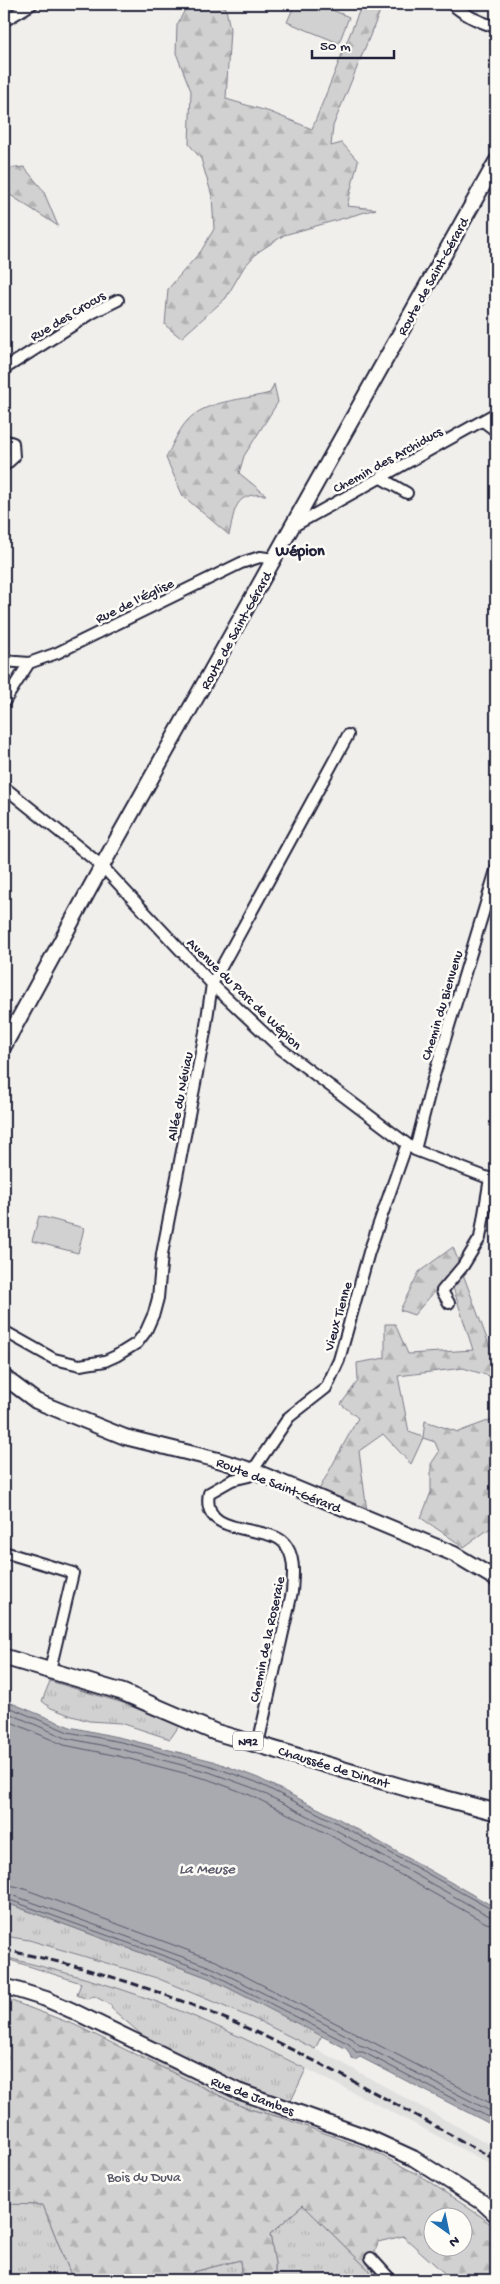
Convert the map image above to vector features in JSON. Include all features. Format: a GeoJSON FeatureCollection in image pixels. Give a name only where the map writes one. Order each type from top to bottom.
{"type":"FeatureCollection","features":[{"type":"Feature","properties":{"kind":"main road","name":"Route de Saint-Gérard"},"geometry":{"type":"LineString","coordinates":[[4,1046],[102,866],[496,162]]}},
{"type":"Feature","properties":{"kind":"main road","name":"Route de Saint-Gérard"},"geometry":{"type":"LineString","coordinates":[[4,1378],[36,1401],[125,1438],[218,1460],[254,1471],[454,1554],[496,1579]]}},
{"type":"Feature","properties":{"kind":"main road","name":"Chaussée de Dinant"},"geometry":{"type":"LineString","coordinates":[[4,1657],[122,1692],[215,1732],[409,1789],[496,1812]]}},
{"type":"Feature","properties":{"kind":"main road","name":"Rue de Jambes"},"geometry":{"type":"LineString","coordinates":[[4,1986],[46,1999],[73,2011],[238,2091],[375,2140],[413,2158],[466,2192],[496,2215]]}},
{"type":"Feature","properties":{"kind":"street"},"geometry":{"type":"LineString","coordinates":[[4,21],[32,4]]}},
{"type":"Feature","properties":{"kind":"street"},"geometry":{"type":"LineString","coordinates":[[452,4],[460,12],[475,20],[496,27]]}},
{"type":"Feature","properties":{"kind":"street","name":"Rue des Crocus"},"geometry":{"type":"LineString","coordinates":[[4,369],[92,313],[118,300]]}},
{"type":"Feature","properties":{"kind":"street","name":"Chemin des Archiducs"},"geometry":{"type":"LineString","coordinates":[[292,528],[496,413]]}},
{"type":"Feature","properties":{"kind":"street"},"geometry":{"type":"LineString","coordinates":[[483,421],[496,431]]}},
{"type":"Feature","properties":{"kind":"street"},"geometry":{"type":"LineString","coordinates":[[4,440],[13,443],[14,457],[4,466]]}},
{"type":"Feature","properties":{"kind":"street"},"geometry":{"type":"LineString","coordinates":[[381,478],[407,493]]}},
{"type":"Feature","properties":{"kind":"street","name":"Rue de l'Église"},"geometry":{"type":"LineString","coordinates":[[4,661],[29,663],[57,653],[241,563],[260,557],[274,559]]}},
{"type":"Feature","properties":{"kind":"street"},"geometry":{"type":"LineString","coordinates":[[4,702],[29,663]]}},
{"type":"Feature","properties":{"kind":"street","name":"Allée du Néviau"},"geometry":{"type":"LineString","coordinates":[[4,1331],[54,1359],[80,1365],[104,1361],[116,1356],[137,1343],[146,1332],[158,1298],[162,1254],[203,1041],[212,984],[348,735]]}},
{"type":"Feature","properties":{"kind":"street","name":"Avenue du Parc de Wépion"},"geometry":{"type":"LineString","coordinates":[[4,787],[102,866],[212,984],[280,1049],[411,1147],[493,1180]]}},
{"type":"Feature","properties":{"kind":"street","name":"Chemin du Bienvenu"},"geometry":{"type":"LineString","coordinates":[[411,1147],[496,870]]}},
{"type":"Feature","properties":{"kind":"street","name":"Vieux Tienne"},"geometry":{"type":"LineString","coordinates":[[254,1471],[256,1464],[289,1417],[326,1388],[339,1360],[369,1252],[411,1147]]}},
{"type":"Feature","properties":{"kind":"street"},"geometry":{"type":"LineString","coordinates":[[449,1303],[442,1291],[463,1266],[480,1238],[493,1180]]}},
{"type":"Feature","properties":{"kind":"street","name":"Chemin de la Roseraie"},"geometry":{"type":"LineString","coordinates":[[254,1471],[249,1476],[223,1484],[210,1493],[208,1503],[211,1514],[221,1521],[248,1531],[278,1537],[286,1544],[294,1568],[292,1592],[258,1744]]}},
{"type":"Feature","properties":{"kind":"street"},"geometry":{"type":"LineString","coordinates":[[4,1552],[73,1573],[50,1670]]}},
{"type":"Feature","properties":{"kind":"street"},"geometry":{"type":"LineString","coordinates":[[371,2258],[391,2280]]}},
{"type":"Feature","properties":{"kind":"shaded area"},"geometry":{"type":"Polygon","coordinates":[[[4,1936],[29,1940],[157,1978],[261,2022],[337,2060],[496,2148],[496,2167],[267,2049],[153,2001],[72,1974],[4,1957],[4,1936]]]}},
{"type":"Feature","properties":{"kind":"green space"},"geometry":{"type":"Polygon","coordinates":[[[188,4],[225,4],[230,29],[226,99],[270,112],[312,129],[362,4],[383,4],[333,126],[331,146],[342,143],[358,161],[347,206],[376,209],[284,235],[258,252],[244,267],[226,298],[181,338],[165,325],[168,289],[201,251],[214,229],[212,196],[201,159],[189,144],[191,91],[176,53],[177,25],[188,4]]]}},
{"type":"Feature","properties":{"kind":"green space"},"geometry":{"type":"Polygon","coordinates":[[[295,4],[318,4],[349,17],[339,43],[287,22],[295,4]]]}},
{"type":"Feature","properties":{"kind":"green space"},"geometry":{"type":"Polygon","coordinates":[[[24,167],[43,190],[58,226],[4,191],[4,169],[24,167]]]}},
{"type":"Feature","properties":{"kind":"green space"},"geometry":{"type":"Polygon","coordinates":[[[274,384],[278,402],[244,456],[239,473],[266,495],[248,496],[242,499],[235,510],[229,535],[183,496],[166,458],[181,429],[195,414],[215,405],[270,393],[274,384]]]}},
{"type":"Feature","properties":{"kind":"green space"},"geometry":{"type":"Polygon","coordinates":[[[39,1216],[84,1228],[78,1253],[32,1241],[39,1216]]]}},
{"type":"Feature","properties":{"kind":"green space"},"geometry":{"type":"Polygon","coordinates":[[[453,1247],[494,1358],[496,1359],[496,1378],[463,1368],[398,1376],[409,1432],[423,1437],[425,1421],[458,1432],[496,1418],[496,1524],[464,1547],[421,1518],[431,1492],[431,1464],[439,1452],[435,1442],[423,1438],[411,1464],[383,1434],[359,1451],[368,1519],[315,1497],[358,1418],[341,1404],[358,1381],[357,1363],[385,1358],[385,1324],[395,1324],[408,1354],[473,1350],[449,1275],[414,1315],[400,1310],[419,1272],[453,1247]]]}},
{"type":"Feature","properties":{"kind":"green space"},"geometry":{"type":"Polygon","coordinates":[[[50,1681],[123,1703],[179,1726],[170,1739],[121,1723],[89,1721],[72,1716],[51,1708],[42,1701],[50,1681]]]}},
{"type":"Feature","properties":{"kind":"green space"},"geometry":{"type":"Polygon","coordinates":[[[4,1902],[209,1978],[322,2035],[315,2049],[261,2022],[157,1978],[29,1940],[4,1936],[4,1902]]]}},
{"type":"Feature","properties":{"kind":"green space"},"geometry":{"type":"Polygon","coordinates":[[[4,1957],[86,1979],[157,2002],[222,2029],[306,2069],[283,2118],[245,2108],[140,2057],[143,2036],[112,2009],[111,2005],[94,1996],[87,1999],[77,1995],[81,1983],[10,1960],[7,1969],[4,1968],[4,1957]]]}},
{"type":"Feature","properties":{"kind":"green space","name":"Bois du Duva"},"geometry":{"type":"Polygon","coordinates":[[[4,1998],[75,2025],[245,2108],[283,2118],[371,2150],[419,2175],[466,2206],[422,2206],[422,2253],[403,2236],[378,2242],[373,2258],[389,2280],[379,2280],[303,2205],[270,2234],[275,2264],[275,2280],[242,2280],[240,2260],[193,2272],[193,2280],[73,2280],[43,2205],[4,2204],[4,1998]]]}},
{"type":"Feature","properties":{"kind":"green space"},"geometry":{"type":"Polygon","coordinates":[[[4,2204],[43,2205],[73,2280],[4,2280],[4,2204]]]}},
{"type":"Feature","properties":{"kind":"green space"},"geometry":{"type":"Polygon","coordinates":[[[303,2205],[379,2280],[275,2280],[275,2264],[270,2234],[303,2205]]]}},
{"type":"Feature","properties":{"kind":"green space","name":"Bois du Duva"},"geometry":{"type":"Polygon","coordinates":[[[472,2210],[496,2229],[496,2280],[452,2280],[425,2256],[472,2256],[472,2210]]]}},
{"type":"Feature","properties":{"kind":"green space"},"geometry":{"type":"Polygon","coordinates":[[[240,2260],[242,2280],[193,2280],[193,2272],[240,2260]]]}},
{"type":"Feature","properties":{"kind":"water","name":"La Meuse"},"geometry":{"type":"Polygon","coordinates":[[[4,1700],[70,1727],[213,1761],[258,1778],[339,1819],[496,1908],[496,2127],[360,2057],[355,2060],[352,2059],[347,2049],[209,1978],[4,1902],[4,1700]]]}},
{"type":"Feature","properties":{"kind":"railway"},"geometry":{"type":"LineString","coordinates":[[4,1950],[71,1965],[105,1975],[203,2009],[266,2037],[324,2066],[496,2160]]}},
{"type":"Feature","properties":{"kind":"district","name":"Wépion"},"geometry":{"type":"Point","coordinates":[300,549]}}]}
